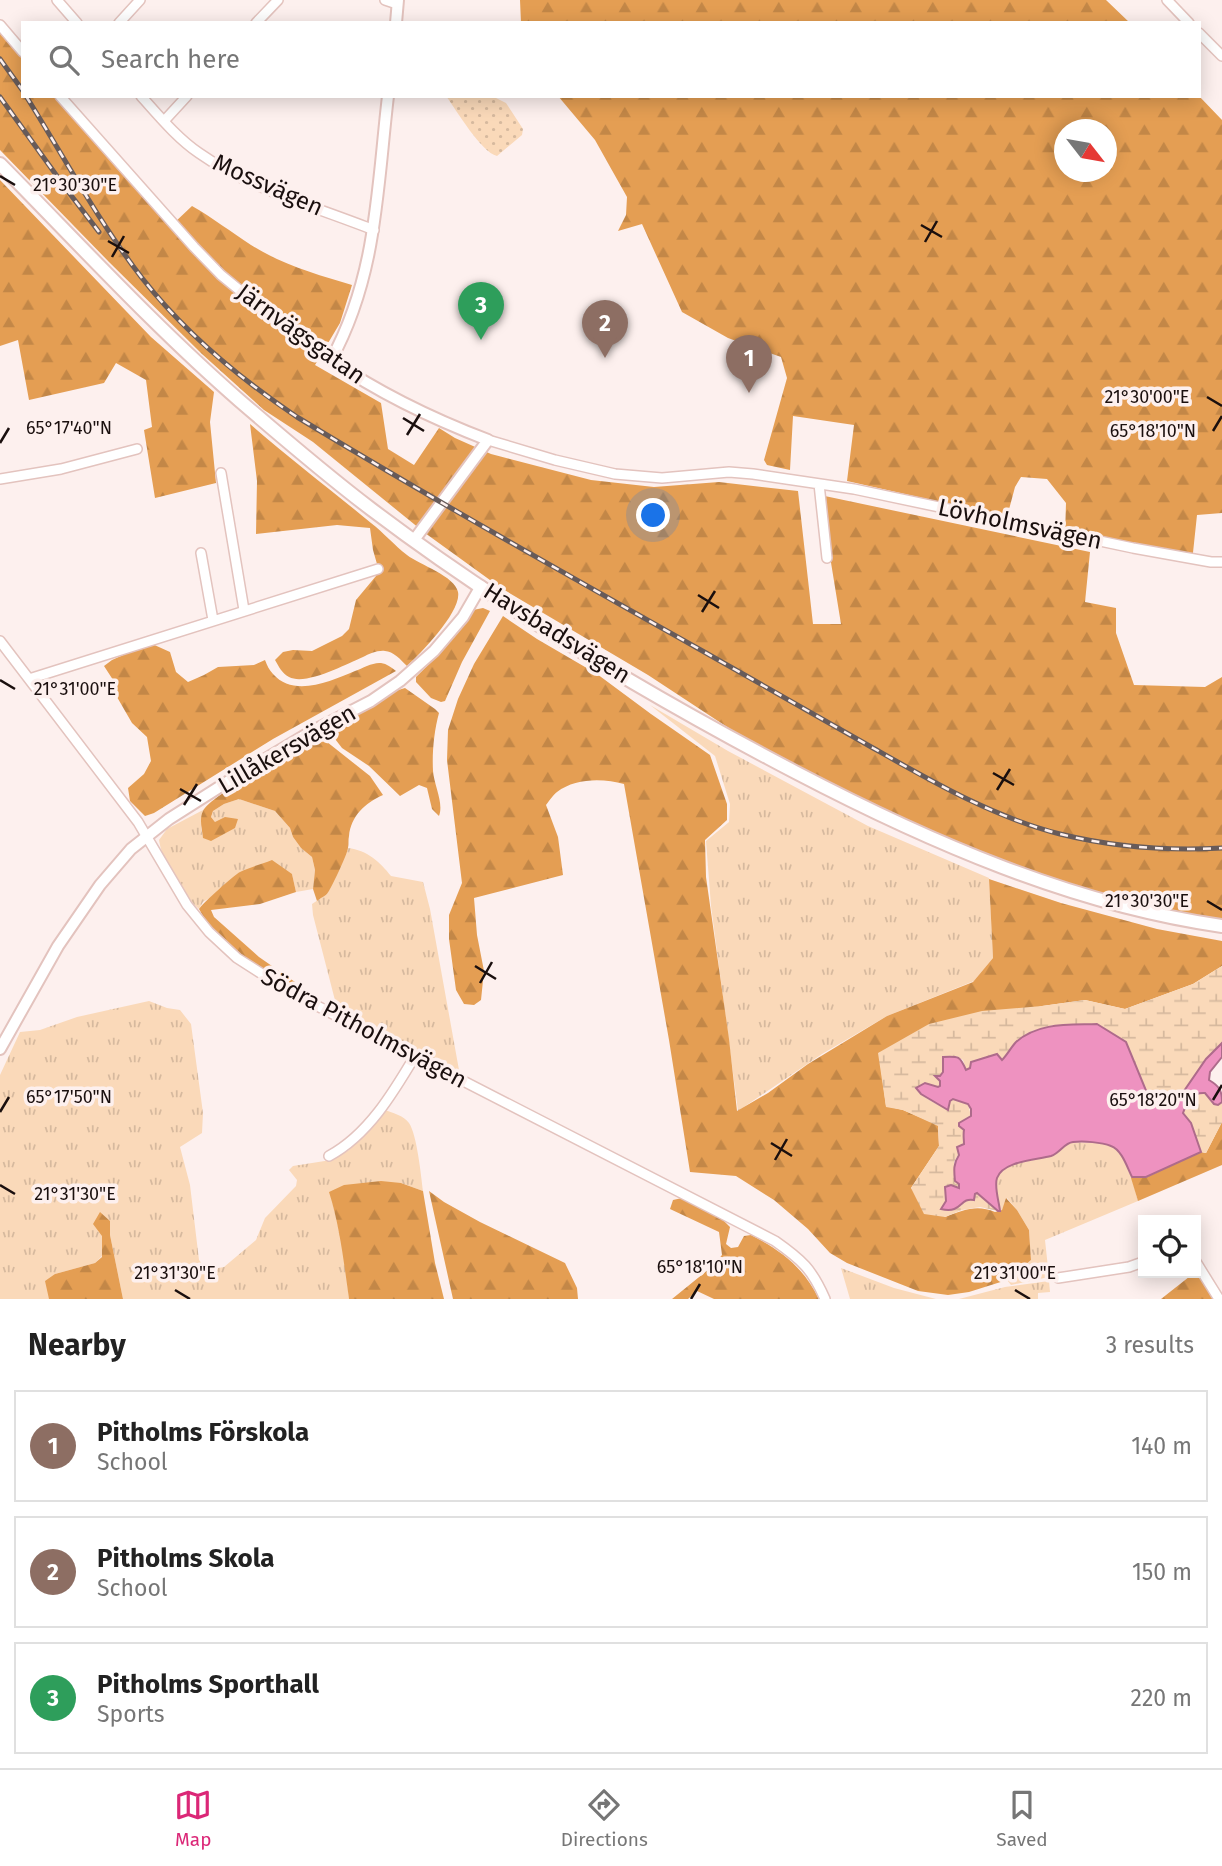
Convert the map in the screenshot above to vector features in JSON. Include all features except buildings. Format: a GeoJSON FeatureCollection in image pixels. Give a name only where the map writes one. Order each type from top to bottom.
{"type":"FeatureCollection","features":[{"type":"Feature","properties":{"kind":"main road","name":"Havsbadsvägen"},"geometry":{"type":"LineString","coordinates":[[0,163],[193,359],[312,462],[414,540],[481,586],[622,675],[756,752],[942,843],[1076,891],[1143,910],[1222,926]]}},
{"type":"Feature","properties":{"kind":"street"},"geometry":{"type":"LineString","coordinates":[[57,0],[75,21]]}},
{"type":"Feature","properties":{"kind":"street"},"geometry":{"type":"LineString","coordinates":[[121,21],[140,0]]}},
{"type":"Feature","properties":{"kind":"street"},"geometry":{"type":"LineString","coordinates":[[258,21],[278,0]]}},
{"type":"Feature","properties":{"kind":"street"},"geometry":{"type":"LineString","coordinates":[[1167,0],[1187,21]]}},
{"type":"Feature","properties":{"kind":"street"},"geometry":{"type":"LineString","coordinates":[[393,1],[396,21]]}},
{"type":"Feature","properties":{"kind":"street"},"geometry":{"type":"LineString","coordinates":[[0,25],[21,50]]}},
{"type":"Feature","properties":{"kind":"street"},"geometry":{"type":"LineString","coordinates":[[1201,35],[1222,56]]}},
{"type":"Feature","properties":{"kind":"street","name":"Järnvägsgatan"},"geometry":{"type":"LineString","coordinates":[[62,98],[221,275],[293,334],[355,376],[401,401],[488,440]]}},
{"type":"Feature","properties":{"kind":"street","name":"Mossvägen"},"geometry":{"type":"LineString","coordinates":[[143,98],[197,152],[224,169],[374,230]]}},
{"type":"Feature","properties":{"kind":"street"},"geometry":{"type":"LineString","coordinates":[[164,121],[185,98]]}},
{"type":"Feature","properties":{"kind":"street"},"geometry":{"type":"LineString","coordinates":[[331,360],[352,316],[370,254],[388,98]]}},
{"type":"Feature","properties":{"kind":"street"},"geometry":{"type":"LineString","coordinates":[[414,540],[488,440]]}},
{"type":"Feature","properties":{"kind":"street","name":"Lövholmsvägen"},"geometry":{"type":"LineString","coordinates":[[488,440],[575,466],[632,477],[742,473],[854,489],[1133,548],[1222,562]]}},
{"type":"Feature","properties":{"kind":"street"},"geometry":{"type":"LineString","coordinates":[[0,479],[61,469],[137,449]]}},
{"type":"Feature","properties":{"kind":"street"},"geometry":{"type":"LineString","coordinates":[[221,473],[244,610]]}},
{"type":"Feature","properties":{"kind":"street"},"geometry":{"type":"LineString","coordinates":[[818,484],[827,558]]}},
{"type":"Feature","properties":{"kind":"street"},"geometry":{"type":"LineString","coordinates":[[201,553],[213,620]]}},
{"type":"Feature","properties":{"kind":"street"},"geometry":{"type":"LineString","coordinates":[[29,680],[378,569]]}},
{"type":"Feature","properties":{"kind":"street","name":"Lillåkersvägen"},"geometry":{"type":"LineString","coordinates":[[0,1049],[58,946],[100,885],[124,858],[169,819],[309,733],[371,701],[400,681],[434,651],[463,617],[481,586]]}},
{"type":"Feature","properties":{"kind":"street","name":"Södra Pitholmsvägen"},"geometry":{"type":"LineString","coordinates":[[0,641],[112,786],[147,836],[187,905],[209,932],[237,958],[292,993],[775,1241],[809,1268],[825,1299]]}},
{"type":"Feature","properties":{"kind":"street"},"geometry":{"type":"LineString","coordinates":[[329,1156],[341,1149],[370,1121],[415,1056]]}},
{"type":"Feature","properties":{"kind":"street"},"geometry":{"type":"LineString","coordinates":[[1058,1278],[1138,1264]]}},
{"type":"Feature","properties":{"kind":"street"},"geometry":{"type":"LineString","coordinates":[[1201,1270],[1219,1299]]}},
{"type":"Feature","properties":{"kind":"green space"},"geometry":{"type":"Polygon","coordinates":[[[520,0],[1106,0],[1128,21],[521,21],[520,0]]]}},
{"type":"Feature","properties":{"kind":"green space"},"geometry":{"type":"Polygon","coordinates":[[[0,25],[21,49],[21,98],[64,98],[173,224],[192,206],[275,258],[352,285],[340,323],[315,365],[381,403],[388,449],[414,465],[439,428],[491,454],[591,480],[654,487],[719,482],[798,491],[813,624],[841,624],[820,495],[1090,552],[1085,602],[1116,608],[1116,633],[1134,685],[1205,687],[1222,677],[1222,919],[1183,914],[1063,883],[975,852],[768,754],[648,675],[501,588],[425,533],[313,442],[264,410],[202,354],[0,150],[0,25]]]}},
{"type":"Feature","properties":{"kind":"green space"},"geometry":{"type":"Polygon","coordinates":[[[447,98],[496,98],[506,103],[523,129],[522,135],[497,156],[484,147],[447,98]]]}},
{"type":"Feature","properties":{"kind":"green space"},"geometry":{"type":"Polygon","coordinates":[[[560,98],[1201,98],[1222,120],[1222,513],[1197,515],[1192,562],[1065,536],[1066,503],[1047,479],[1021,477],[1015,487],[1007,517],[847,481],[854,425],[793,416],[790,470],[767,465],[764,460],[787,378],[781,357],[728,338],[682,312],[642,224],[618,231],[626,215],[627,197],[595,140],[560,98]]]}},
{"type":"Feature","properties":{"kind":"green space"},"geometry":{"type":"Polygon","coordinates":[[[0,180],[151,337],[214,392],[210,422],[216,483],[155,498],[144,430],[152,427],[146,380],[116,363],[104,383],[29,400],[18,340],[0,346],[0,180]]]}},
{"type":"Feature","properties":{"kind":"green space"},"geometry":{"type":"Polygon","coordinates":[[[250,424],[407,555],[444,576],[455,586],[458,600],[454,610],[430,642],[407,666],[394,654],[382,651],[305,679],[289,677],[279,667],[275,660],[283,652],[312,651],[342,636],[349,629],[356,600],[376,576],[377,564],[370,528],[337,525],[256,534],[257,481],[250,424]]]}},
{"type":"Feature","properties":{"kind":"green space"},"geometry":{"type":"Polygon","coordinates":[[[483,608],[490,611],[462,662],[445,701],[431,698],[416,682],[416,677],[439,654],[464,618],[473,610],[483,608]]]}},
{"type":"Feature","properties":{"kind":"green space"},"geometry":{"type":"Polygon","coordinates":[[[503,616],[597,674],[710,755],[727,804],[727,820],[705,840],[706,877],[737,1111],[887,1016],[973,982],[993,958],[989,879],[1061,903],[1157,929],[1222,941],[1222,966],[1193,984],[1125,1009],[1085,1000],[1042,1006],[879,1053],[886,1106],[938,1125],[939,1146],[911,1188],[945,1217],[970,1209],[982,1208],[995,1212],[1002,1210],[1006,1198],[1029,1230],[1031,1260],[1007,1280],[969,1292],[948,1295],[918,1291],[847,1263],[830,1253],[808,1229],[774,1200],[736,1176],[690,1172],[624,784],[598,780],[572,784],[557,792],[546,805],[558,837],[563,875],[474,898],[484,971],[481,1000],[474,1005],[464,1004],[456,990],[449,939],[449,915],[462,883],[447,760],[448,730],[474,664],[503,616]]]}},
{"type":"Feature","properties":{"kind":"green space"},"geometry":{"type":"Polygon","coordinates":[[[150,643],[170,652],[176,672],[188,682],[218,667],[254,665],[265,660],[272,672],[282,681],[302,686],[324,683],[375,663],[385,664],[396,671],[273,739],[145,816],[130,801],[128,788],[144,774],[151,761],[147,737],[132,723],[117,697],[117,686],[104,666],[150,643]]]}},
{"type":"Feature","properties":{"kind":"green space"},"geometry":{"type":"Polygon","coordinates":[[[405,688],[439,713],[433,764],[440,805],[439,816],[432,809],[427,788],[419,785],[400,796],[369,766],[342,748],[332,735],[335,728],[395,691],[405,688]]]}},
{"type":"Feature","properties":{"kind":"green space"},"geometry":{"type":"Polygon","coordinates":[[[650,705],[728,751],[868,826],[989,878],[993,958],[974,981],[887,1016],[822,1054],[738,1111],[711,906],[706,841],[729,822],[730,804],[715,756],[650,705]]]}},
{"type":"Feature","properties":{"kind":"green space"},"geometry":{"type":"Polygon","coordinates":[[[322,738],[370,776],[383,795],[370,802],[356,816],[339,872],[327,894],[317,901],[313,889],[315,870],[312,857],[301,848],[290,828],[275,811],[239,799],[224,804],[213,811],[211,817],[215,822],[225,817],[238,819],[235,828],[211,841],[203,838],[201,821],[203,811],[222,794],[278,759],[322,738]]]}},
{"type":"Feature","properties":{"kind":"green space"},"geometry":{"type":"Polygon","coordinates":[[[239,799],[275,811],[290,828],[301,848],[312,857],[315,870],[313,889],[296,892],[292,874],[217,893],[203,902],[199,909],[174,878],[159,840],[167,829],[203,810],[203,837],[215,822],[211,817],[213,811],[239,799]]]}},
{"type":"Feature","properties":{"kind":"green space"},"geometry":{"type":"Polygon","coordinates":[[[348,848],[361,851],[372,858],[391,876],[423,882],[459,1070],[457,1071],[338,1012],[312,904],[327,894],[348,848]]]}},
{"type":"Feature","properties":{"kind":"green space"},"geometry":{"type":"Polygon","coordinates":[[[272,860],[292,874],[296,892],[260,904],[211,910],[214,917],[259,957],[295,982],[296,987],[292,988],[228,945],[199,909],[237,874],[272,860]]]}},
{"type":"Feature","properties":{"kind":"green space"},"geometry":{"type":"Polygon","coordinates":[[[1222,966],[1222,1043],[1206,1060],[1175,1104],[1147,1093],[1054,1025],[1032,1031],[1015,1043],[1002,1060],[966,1070],[963,1060],[956,1056],[943,1057],[943,1072],[936,1076],[940,1086],[938,1088],[925,1083],[916,1088],[926,1098],[948,1109],[952,1099],[968,1104],[971,1116],[961,1127],[964,1130],[964,1144],[954,1162],[960,1188],[945,1195],[943,1206],[961,1206],[965,1200],[977,1193],[998,1211],[980,1207],[945,1217],[924,1214],[911,1188],[939,1146],[938,1126],[903,1110],[886,1107],[878,1053],[929,1024],[982,1011],[1085,1000],[1125,1009],[1193,984],[1222,966]]]}},
{"type":"Feature","properties":{"kind":"green space"},"geometry":{"type":"Polygon","coordinates":[[[149,1001],[180,1010],[191,1024],[203,1113],[202,1133],[180,1147],[190,1185],[199,1260],[207,1270],[224,1267],[256,1240],[265,1218],[296,1186],[297,1180],[289,1170],[293,1166],[331,1160],[349,1150],[384,1110],[401,1116],[409,1123],[416,1146],[423,1191],[401,1183],[330,1192],[344,1252],[349,1299],[123,1299],[110,1235],[110,1221],[102,1236],[102,1256],[95,1263],[55,1274],[49,1299],[0,1299],[0,1075],[20,1032],[40,1030],[77,1017],[149,1001]]]}},
{"type":"Feature","properties":{"kind":"green space"},"geometry":{"type":"Polygon","coordinates":[[[1198,1092],[1205,1093],[1214,1104],[1222,1102],[1222,1122],[1206,1153],[1201,1152],[1191,1123],[1183,1113],[1193,1095],[1198,1092]]]}},
{"type":"Feature","properties":{"kind":"green space"},"geometry":{"type":"Polygon","coordinates":[[[1222,1122],[1222,1165],[1138,1201],[1131,1178],[1145,1178],[1201,1152],[1206,1153],[1222,1122]]]}},
{"type":"Feature","properties":{"kind":"green space"},"geometry":{"type":"Polygon","coordinates":[[[1070,1142],[1101,1143],[1116,1149],[1129,1170],[1138,1201],[1045,1240],[1049,1277],[1011,1285],[1007,1280],[1031,1260],[1029,1230],[1007,1198],[1000,1211],[996,1186],[998,1176],[1011,1166],[1056,1154],[1070,1142]]]}},
{"type":"Feature","properties":{"kind":"green space"},"geometry":{"type":"Polygon","coordinates":[[[381,1181],[401,1183],[423,1191],[444,1299],[349,1299],[339,1232],[329,1192],[344,1185],[381,1181]]]}},
{"type":"Feature","properties":{"kind":"green space"},"geometry":{"type":"Polygon","coordinates":[[[429,1191],[480,1222],[565,1263],[577,1288],[578,1299],[453,1299],[429,1191]]]}},
{"type":"Feature","properties":{"kind":"green space"},"geometry":{"type":"Polygon","coordinates":[[[682,1198],[721,1218],[730,1227],[726,1244],[731,1248],[738,1247],[744,1236],[751,1235],[782,1254],[799,1269],[819,1299],[714,1299],[697,1291],[688,1299],[672,1299],[722,1255],[719,1232],[670,1209],[673,1200],[682,1198]]]}},
{"type":"Feature","properties":{"kind":"green space"},"geometry":{"type":"Polygon","coordinates":[[[100,1212],[110,1221],[110,1235],[123,1299],[49,1299],[45,1281],[55,1274],[95,1263],[102,1257],[102,1236],[93,1224],[100,1212]]]}},
{"type":"Feature","properties":{"kind":"green space"},"geometry":{"type":"Polygon","coordinates":[[[841,1268],[894,1288],[936,1299],[850,1299],[841,1268]]]}},
{"type":"Feature","properties":{"kind":"green space"},"geometry":{"type":"Polygon","coordinates":[[[1188,1278],[1199,1278],[1217,1299],[1161,1299],[1188,1278]]]}},
{"type":"Feature","properties":{"kind":"green space"},"geometry":{"type":"Polygon","coordinates":[[[1049,1281],[1050,1292],[1038,1293],[1038,1299],[959,1299],[1005,1287],[1049,1281]]]}},
{"type":"Feature","properties":{"kind":"shaded area"},"geometry":{"type":"Polygon","coordinates":[[[1097,1024],[1126,1042],[1147,1093],[1175,1104],[1206,1059],[1222,1043],[1222,1057],[1210,1072],[1209,1080],[1219,1089],[1222,1102],[1214,1104],[1205,1093],[1197,1094],[1188,1102],[1183,1113],[1191,1123],[1201,1152],[1146,1177],[1132,1177],[1124,1159],[1115,1148],[1097,1143],[1073,1142],[1051,1156],[1013,1165],[1000,1172],[996,1186],[1000,1211],[977,1193],[974,1200],[966,1201],[957,1208],[941,1209],[946,1201],[945,1187],[951,1185],[959,1188],[955,1181],[954,1168],[959,1155],[957,1147],[964,1144],[964,1130],[959,1123],[971,1116],[971,1109],[968,1104],[953,1099],[948,1110],[921,1094],[916,1088],[925,1083],[940,1086],[940,1081],[935,1076],[940,1076],[943,1072],[943,1057],[958,1058],[966,1070],[970,1068],[971,1062],[997,1054],[1002,1060],[1016,1042],[1034,1031],[1055,1026],[1097,1024]]]}},
{"type":"Feature","properties":{"kind":"railway"},"geometry":{"type":"LineString","coordinates":[[0,59],[21,88]]}},
{"type":"Feature","properties":{"kind":"railway"},"geometry":{"type":"LineString","coordinates":[[0,97],[99,232]]}},
{"type":"Feature","properties":{"kind":"railway"},"geometry":{"type":"LineString","coordinates":[[27,98],[111,234],[142,278],[176,317],[214,354],[254,387],[297,417],[873,748],[987,808],[1035,827],[1100,842],[1181,849],[1222,848]]}},
{"type":"Feature","properties":{"kind":"place","name":"Pitholms Sporthall"},"geometry":{"type":"Point","coordinates":[481,340]}},
{"type":"Feature","properties":{"kind":"place","name":"Pitholms Skola"},"geometry":{"type":"Point","coordinates":[605,358]}},
{"type":"Feature","properties":{"kind":"place","name":"Pitholms Förskola"},"geometry":{"type":"Point","coordinates":[749,393]}}]}
